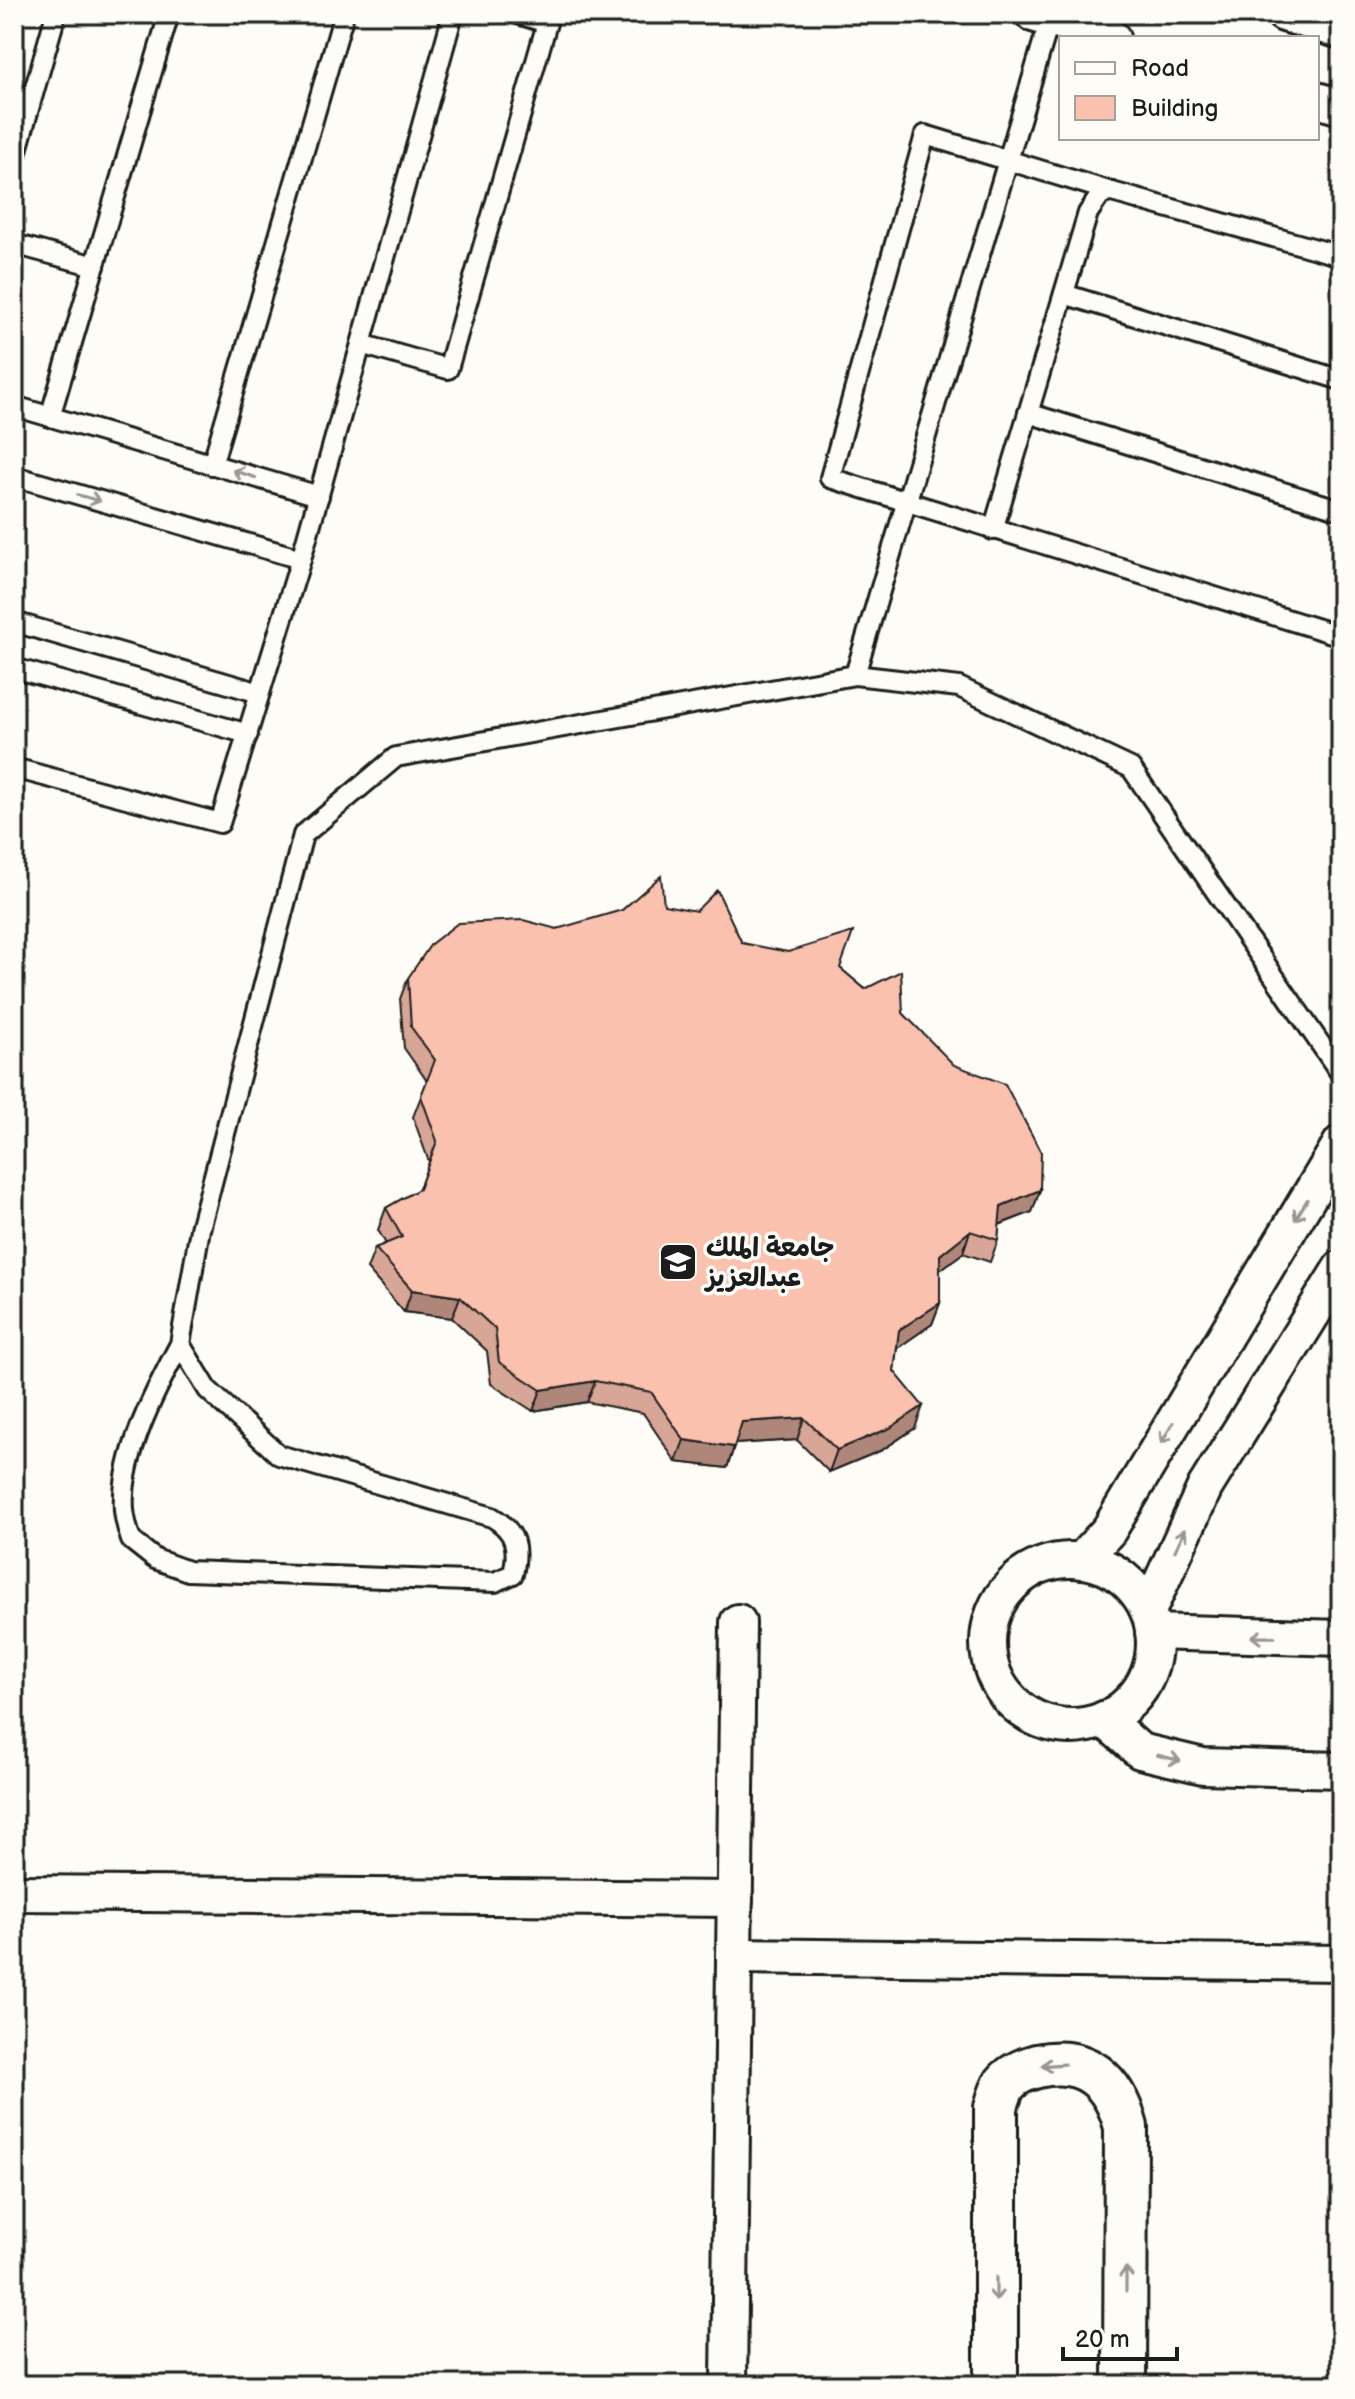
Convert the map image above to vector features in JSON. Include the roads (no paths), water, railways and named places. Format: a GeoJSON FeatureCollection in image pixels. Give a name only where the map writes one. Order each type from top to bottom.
{"type":"FeatureCollection","features":[{"type":"Feature","properties":{"kind":"street"},"geometry":{"type":"LineString","coordinates":[[1284,14],[1341,31]]}},
{"type":"Feature","properties":{"kind":"street"},"geometry":{"type":"LineString","coordinates":[[1042,17],[1105,36]]}},
{"type":"Feature","properties":{"kind":"street"},"geometry":{"type":"LineString","coordinates":[[1319,101],[1341,107]]}},
{"type":"Feature","properties":{"kind":"street"},"geometry":{"type":"LineString","coordinates":[[1081,1561],[1109,1530],[1341,1143]]}},
{"type":"Feature","properties":{"kind":"street"},"geometry":{"type":"LineString","coordinates":[[1150,1621],[1120,1577],[1102,1566],[1081,1561],[1059,1561],[1020,1578],[994,1612],[988,1655],[1005,1694],[1040,1720],[1061,1725],[1104,1719],[1122,1709],[1138,1693],[1148,1674],[1150,1621],[1205,1487],[1341,1268]]}},
{"type":"Feature","properties":{"kind":"street"},"geometry":{"type":"LineString","coordinates":[[1150,1621],[1341,1638]]}},
{"type":"Feature","properties":{"kind":"street"},"geometry":{"type":"LineString","coordinates":[[729,2385],[738,1622]]}},
{"type":"Feature","properties":{"kind":"street"},"geometry":{"type":"LineString","coordinates":[[1104,1719],[1140,1751],[1203,1766],[1341,1770]]}},
{"type":"Feature","properties":{"kind":"street"},"geometry":{"type":"LineString","coordinates":[[14,1893],[735,1899]]}},
{"type":"Feature","properties":{"kind":"street"},"geometry":{"type":"LineString","coordinates":[[734,1956],[1341,1963]]}},
{"type":"Feature","properties":{"kind":"street"},"geometry":{"type":"LineString","coordinates":[[996,2385],[996,2107],[1005,2083],[1025,2069],[1056,2062],[1080,2067],[1099,2077],[1119,2101],[1126,2127],[1125,2385]]}},
{"type":"Feature","properties":{"kind":"lane"},"geometry":{"type":"LineString","coordinates":[[14,161],[56,14]]}},
{"type":"Feature","properties":{"kind":"lane"},"geometry":{"type":"LineString","coordinates":[[50,417],[169,14]]}},
{"type":"Feature","properties":{"kind":"lane"},"geometry":{"type":"LineString","coordinates":[[212,465],[344,14]]}},
{"type":"Feature","properties":{"kind":"lane"},"geometry":{"type":"LineString","coordinates":[[14,768],[220,823],[301,559],[453,14]]}},
{"type":"Feature","properties":{"kind":"lane"},"geometry":{"type":"LineString","coordinates":[[361,344],[448,369],[547,23],[518,14]]}},
{"type":"Feature","properties":{"kind":"lane"},"geometry":{"type":"LineString","coordinates":[[855,675],[1009,159],[1042,17]]}},
{"type":"Feature","properties":{"kind":"lane"},"geometry":{"type":"LineString","coordinates":[[1341,256],[1112,192],[925,135],[830,478],[1341,636]]}},
{"type":"Feature","properties":{"kind":"lane"},"geometry":{"type":"LineString","coordinates":[[993,530],[1088,213],[1101,194],[1112,192]]}},
{"type":"Feature","properties":{"kind":"lane"},"geometry":{"type":"LineString","coordinates":[[14,244],[95,266]]}},
{"type":"Feature","properties":{"kind":"lane"},"geometry":{"type":"LineString","coordinates":[[1064,294],[1341,380]]}},
{"type":"Feature","properties":{"kind":"lane"},"geometry":{"type":"LineString","coordinates":[[14,406],[319,496]]}},
{"type":"Feature","properties":{"kind":"lane"},"geometry":{"type":"LineString","coordinates":[[1028,413],[1341,510]]}},
{"type":"Feature","properties":{"kind":"lane"},"geometry":{"type":"LineString","coordinates":[[14,476],[301,559]]}},
{"type":"Feature","properties":{"kind":"lane"},"geometry":{"type":"LineString","coordinates":[[14,622],[260,693]]}},
{"type":"Feature","properties":{"kind":"lane"},"geometry":{"type":"LineString","coordinates":[[14,668],[248,734]]}},
{"type":"Feature","properties":{"kind":"lane"},"geometry":{"type":"LineString","coordinates":[[180,1344],[208,1390],[279,1455],[492,1517],[505,1524],[514,1538],[518,1554],[513,1574],[495,1582],[188,1571],[155,1559],[131,1540],[124,1508],[131,1462],[151,1396],[180,1344],[200,1229],[303,835],[396,757],[855,675],[959,687],[1131,768],[1341,1074]]}},
{"type":"Feature","properties":{"kind":"place","name":"جامعة الملك عبدالعزيز"},"geometry":{"type":"Point","coordinates":[678,1262]}}]}
